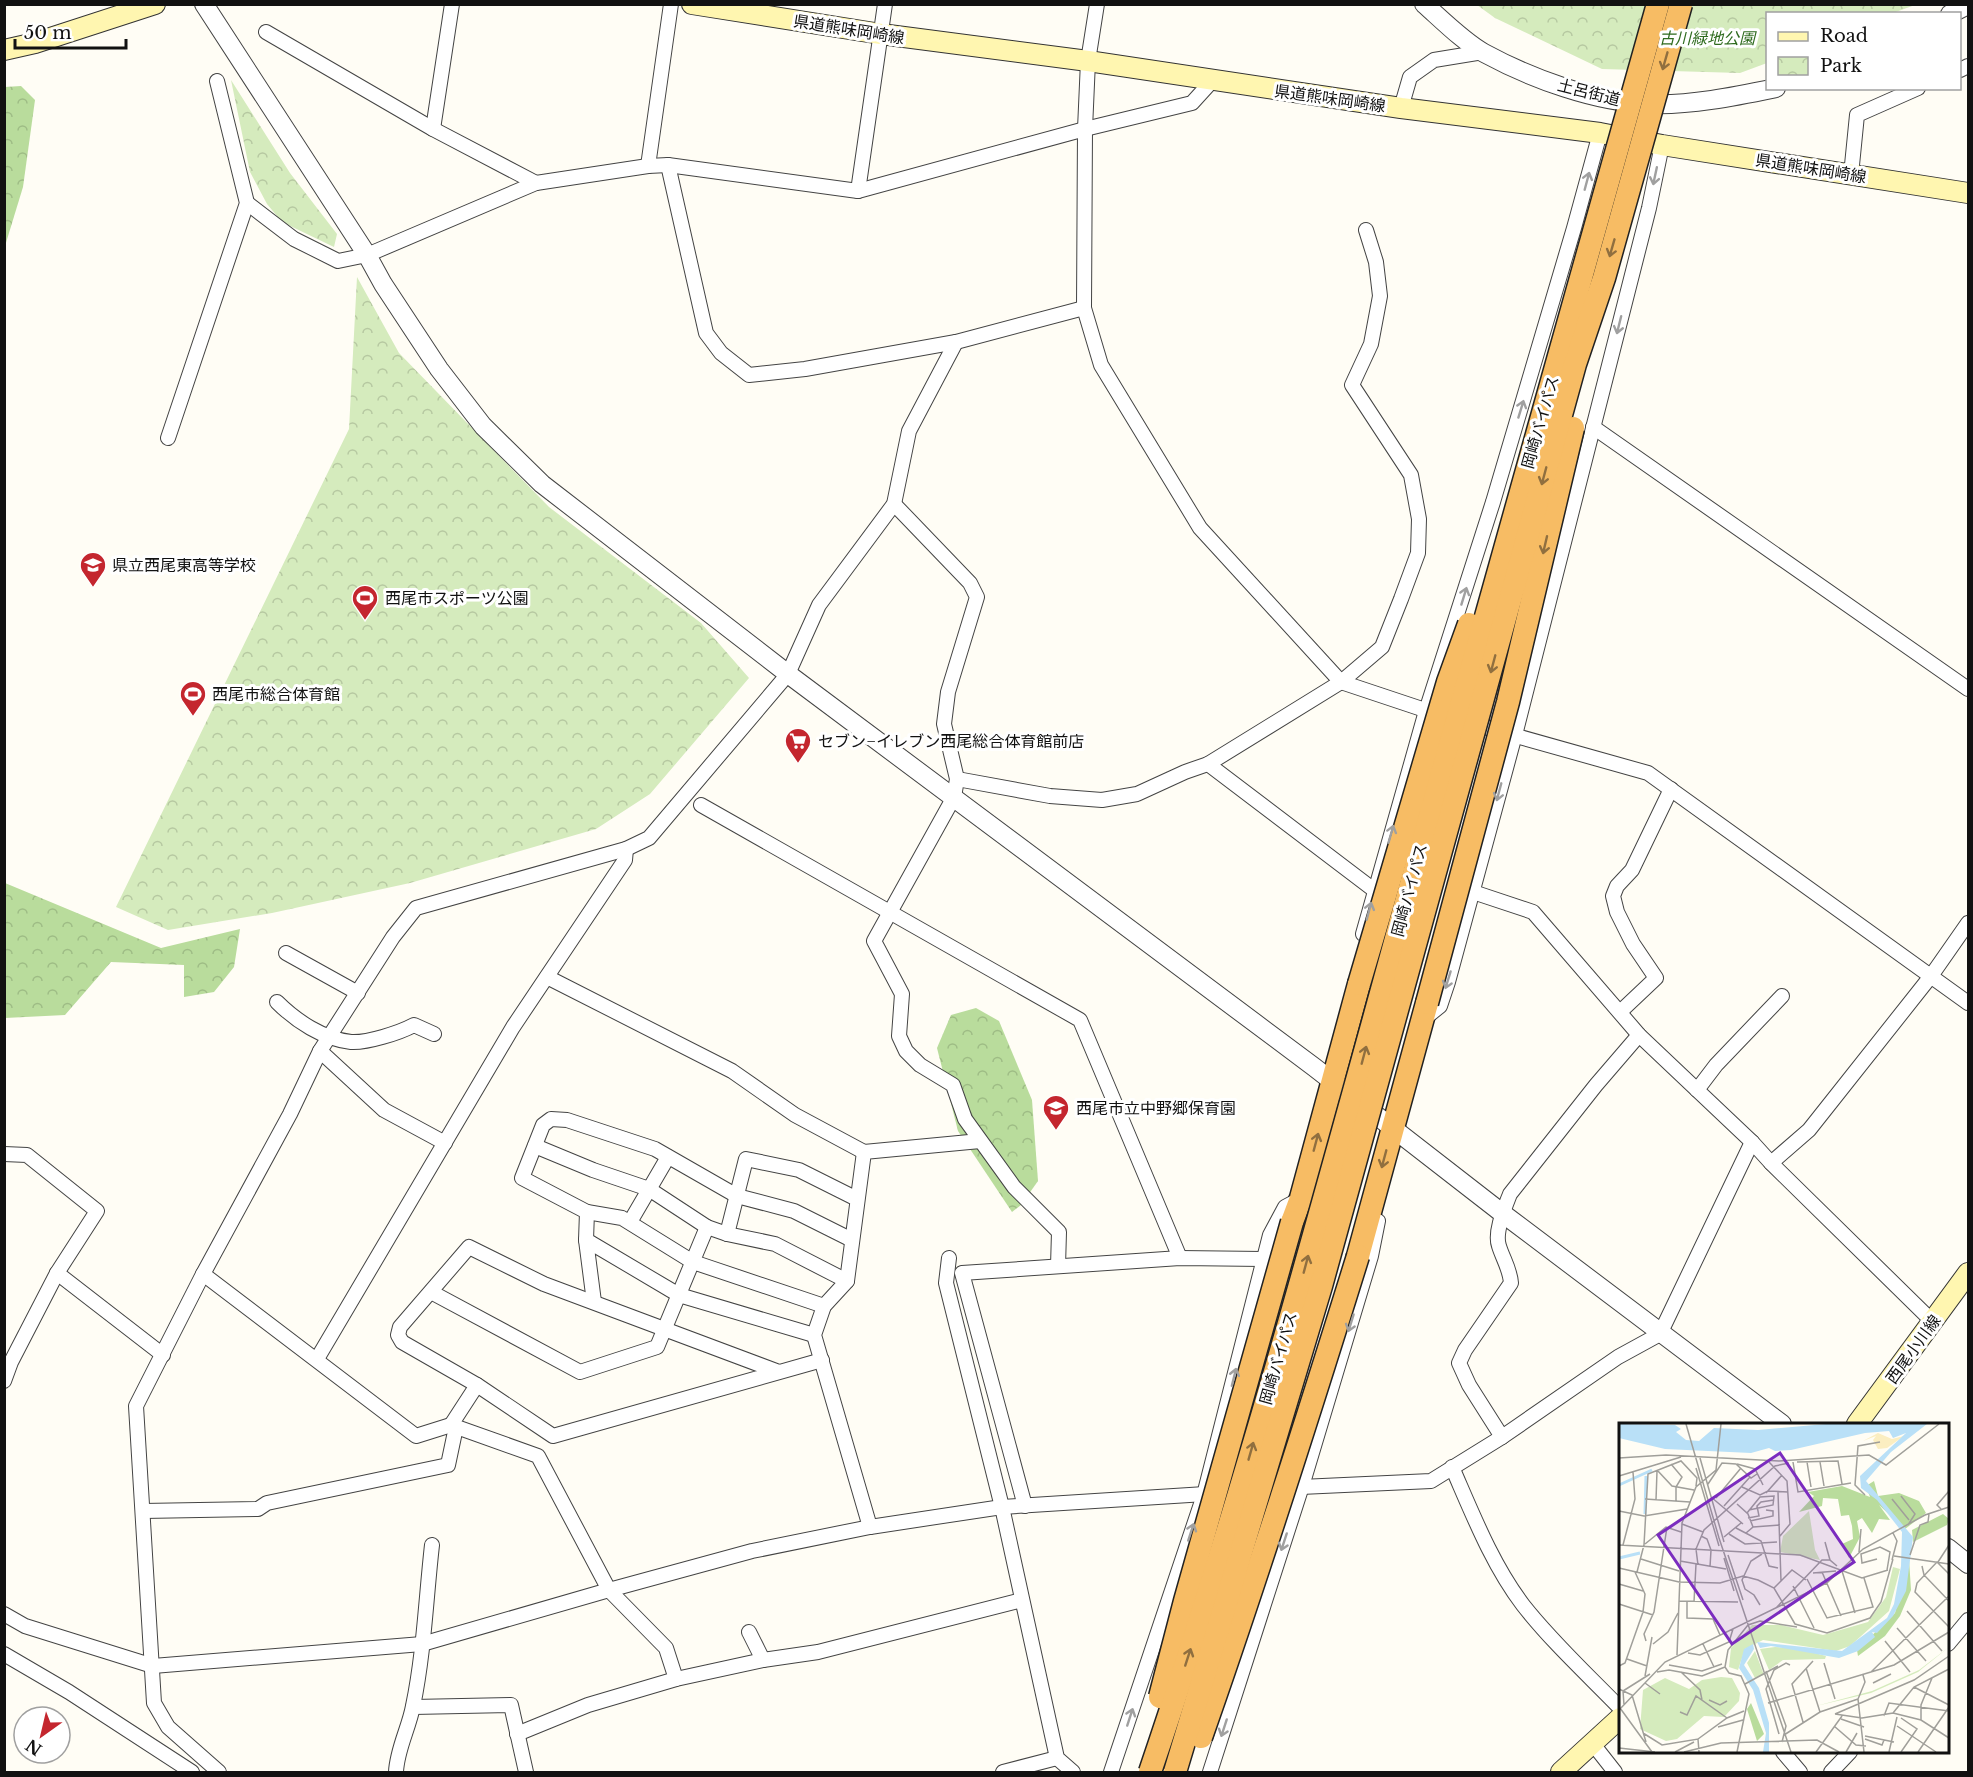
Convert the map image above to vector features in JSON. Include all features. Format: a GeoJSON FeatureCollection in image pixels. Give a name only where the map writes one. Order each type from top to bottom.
{"type":"FeatureCollection","features":[{"type":"Feature","properties":{"kind":"highway","name":"岡崎バイパス"},"geometry":{"type":"LineString","coordinates":[[1151,1768],[1209,1593],[1302,1278],[1541,416],[1658,4]]}},
{"type":"Feature","properties":{"kind":"highway","name":"岡崎バイパス"},"geometry":{"type":"LineString","coordinates":[[1175,1773],[1322,1286],[1575,364],[1604,278],[1681,4]]}},
{"type":"Feature","properties":{"kind":"highway"},"geometry":{"type":"LineString","coordinates":[[1188,1773],[1293,1468],[1358,1256],[1508,702],[1574,421],[1575,364]]}},
{"type":"Feature","properties":{"kind":"highway"},"geometry":{"type":"LineString","coordinates":[[1151,1768],[1148,1742],[1185,1601],[1292,1222],[1301,1198],[1359,984],[1448,681],[1494,554],[1529,434],[1541,416]]}},
{"type":"Feature","properties":{"kind":"main road"},"geometry":{"type":"LineString","coordinates":[[4,50],[35,43],[154,4]]}},
{"type":"Feature","properties":{"kind":"main road","name":"県道熊味岡崎線"},"geometry":{"type":"LineString","coordinates":[[692,4],[881,34],[1088,61],[1401,108],[1600,133],[1662,145],[1968,193]]}},
{"type":"Feature","properties":{"kind":"main road","name":"西尾小川線"},"geometry":{"type":"LineString","coordinates":[[1858,1423],[1968,1273]]}},
{"type":"Feature","properties":{"kind":"main road"},"geometry":{"type":"LineString","coordinates":[[1562,1773],[1619,1719]]}},
{"type":"Feature","properties":{"kind":"street"},"geometry":{"type":"LineString","coordinates":[[204,4],[367,255],[382,284],[439,369],[483,426],[542,484],[788,674],[956,788],[1392,1130],[1779,1423]]}},
{"type":"Feature","properties":{"kind":"street"},"geometry":{"type":"LineString","coordinates":[[433,129],[452,4]]}},
{"type":"Feature","properties":{"kind":"street"},"geometry":{"type":"LineString","coordinates":[[648,166],[670,4]]}},
{"type":"Feature","properties":{"kind":"street"},"geometry":{"type":"LineString","coordinates":[[858,191],[885,4]]}},
{"type":"Feature","properties":{"kind":"street"},"geometry":{"type":"LineString","coordinates":[[1097,4],[1088,61],[1085,129],[1084,308],[1101,365],[1200,528],[1341,682],[1426,711],[1648,773],[1968,1003]]}},
{"type":"Feature","properties":{"kind":"street","name":"土呂街道"},"geometry":{"type":"LineString","coordinates":[[1424,4],[1482,52],[1545,81],[1611,100],[1651,104],[1720,99],[1766,90]]}},
{"type":"Feature","properties":{"kind":"street"},"geometry":{"type":"LineString","coordinates":[[1954,12],[1968,5]]}},
{"type":"Feature","properties":{"kind":"street"},"geometry":{"type":"LineString","coordinates":[[266,32],[433,129],[536,183]]}},
{"type":"Feature","properties":{"kind":"street"},"geometry":{"type":"LineString","coordinates":[[1401,108],[1410,77],[1434,60],[1482,52]]}},
{"type":"Feature","properties":{"kind":"street"},"geometry":{"type":"LineString","coordinates":[[168,438],[247,203],[217,81]]}},
{"type":"Feature","properties":{"kind":"street"},"geometry":{"type":"LineString","coordinates":[[247,203],[294,240],[338,261],[367,255],[536,183],[668,165],[858,191],[1085,129],[1192,103],[1212,81]]}},
{"type":"Feature","properties":{"kind":"street"},"geometry":{"type":"LineString","coordinates":[[1851,175],[1857,115],[1913,90]]}},
{"type":"Feature","properties":{"kind":"street"},"geometry":{"type":"LineString","coordinates":[[1347,1029],[1343,1005],[1374,890],[1426,711],[1493,502],[1600,133]]}},
{"type":"Feature","properties":{"kind":"street"},"geometry":{"type":"LineString","coordinates":[[1424,1012],[1440,1006],[1473,892],[1649,208],[1662,145]]}},
{"type":"Feature","properties":{"kind":"street"},"geometry":{"type":"LineString","coordinates":[[668,165],[706,333],[721,353],[750,375],[805,369],[956,342],[1084,308]]}},
{"type":"Feature","properties":{"kind":"street"},"geometry":{"type":"LineString","coordinates":[[956,788],[1102,800],[1137,794],[1208,764],[1341,682],[1382,647],[1418,553],[1419,519],[1411,475],[1352,385],[1371,344],[1380,296],[1377,262],[1366,230]]}},
{"type":"Feature","properties":{"kind":"street"},"geometry":{"type":"LineString","coordinates":[[219,1773],[168,1727],[154,1703],[136,1406],[203,1274],[290,1114],[320,1051],[393,937],[416,908],[626,849],[649,838],[788,674],[819,605],[894,504],[909,431],[956,342]]}},
{"type":"Feature","properties":{"kind":"street"},"geometry":{"type":"LineString","coordinates":[[1593,427],[1968,689]]}},
{"type":"Feature","properties":{"kind":"street"},"geometry":{"type":"LineString","coordinates":[[894,504],[970,583],[977,597],[948,693],[944,724],[956,788],[874,941],[902,994],[899,1036],[906,1051],[920,1065],[953,1085],[964,1119],[1014,1187],[1059,1232],[1058,1266]]}},
{"type":"Feature","properties":{"kind":"street"},"geometry":{"type":"LineString","coordinates":[[1208,764],[1374,890]]}},
{"type":"Feature","properties":{"kind":"street"},"geometry":{"type":"LineString","coordinates":[[1620,1012],[1656,978],[1633,944],[1617,912],[1613,896],[1617,886],[1632,870],[1671,789]]}},
{"type":"Feature","properties":{"kind":"street"},"geometry":{"type":"LineString","coordinates":[[701,805],[1080,1020],[1180,1258]]}},
{"type":"Feature","properties":{"kind":"street"},"geometry":{"type":"LineString","coordinates":[[317,1359],[513,1028],[626,860],[626,849]]}},
{"type":"Feature","properties":{"kind":"street"},"geometry":{"type":"LineString","coordinates":[[1473,892],[1533,912],[1639,1035],[1752,1142],[1933,1322]]}},
{"type":"Feature","properties":{"kind":"street"},"geometry":{"type":"LineString","coordinates":[[1771,1163],[1809,1130],[1931,976],[1968,922]]}},
{"type":"Feature","properties":{"kind":"street"},"geometry":{"type":"LineString","coordinates":[[286,953],[358,993]]}},
{"type":"Feature","properties":{"kind":"street"},"geometry":{"type":"LineString","coordinates":[[547,977],[732,1071],[795,1115],[864,1152],[980,1141]]}},
{"type":"Feature","properties":{"kind":"street"},"geometry":{"type":"LineString","coordinates":[[1697,1090],[1716,1065],[1782,996]]}},
{"type":"Feature","properties":{"kind":"street"},"geometry":{"type":"LineString","coordinates":[[277,1002],[294,1018],[330,1036],[352,1042],[397,1034],[414,1025],[434,1034]]}},
{"type":"Feature","properties":{"kind":"street"},"geometry":{"type":"LineString","coordinates":[[1502,1437],[1469,1385],[1459,1363],[1465,1350],[1511,1283],[1510,1272],[1498,1243],[1502,1214],[1510,1194],[1596,1085],[1639,1035]]}},
{"type":"Feature","properties":{"kind":"street"},"geometry":{"type":"LineString","coordinates":[[320,1051],[384,1110],[445,1143]]}},
{"type":"Feature","properties":{"kind":"street"},"geometry":{"type":"LineString","coordinates":[[824,1306],[693,1262],[622,1218],[587,1212],[522,1178],[543,1125],[551,1119],[567,1120],[655,1149],[737,1196],[794,1211],[852,1240]]}},
{"type":"Feature","properties":{"kind":"street"},"geometry":{"type":"LineString","coordinates":[[4,1614],[25,1626],[153,1666],[422,1644],[752,1551],[870,1527],[1002,1507],[1302,1486],[1431,1481],[1502,1437],[1618,1357],[1660,1334],[1752,1142]]}},
{"type":"Feature","properties":{"kind":"street"},"geometry":{"type":"LineString","coordinates":[[535,1146],[593,1170],[649,1189],[706,1227],[726,1234],[775,1244],[847,1281]]}},
{"type":"Feature","properties":{"kind":"street"},"geometry":{"type":"LineString","coordinates":[[864,1152],[847,1281],[824,1306],[814,1335],[870,1527]]}},
{"type":"Feature","properties":{"kind":"street"},"geometry":{"type":"LineString","coordinates":[[4,1155],[27,1155],[97,1211],[57,1273],[11,1362],[4,1382]]}},
{"type":"Feature","properties":{"kind":"street"},"geometry":{"type":"LineString","coordinates":[[630,1222],[668,1156]]}},
{"type":"Feature","properties":{"kind":"street"},"geometry":{"type":"LineString","coordinates":[[726,1234],[746,1159],[799,1170],[857,1199]]}},
{"type":"Feature","properties":{"kind":"street"},"geometry":{"type":"LineString","coordinates":[[1210,1773],[1302,1486],[1371,1256],[1380,1209],[1377,1184]]}},
{"type":"Feature","properties":{"kind":"street"},"geometry":{"type":"LineString","coordinates":[[1111,1773],[1204,1494],[1270,1235],[1285,1207],[1301,1198]]}},
{"type":"Feature","properties":{"kind":"street"},"geometry":{"type":"LineString","coordinates":[[587,1212],[586,1240],[594,1302]]}},
{"type":"Feature","properties":{"kind":"street"},"geometry":{"type":"LineString","coordinates":[[431,1292],[579,1372],[657,1347],[706,1227]]}},
{"type":"Feature","properties":{"kind":"street"},"geometry":{"type":"LineString","coordinates":[[586,1240],[679,1295],[814,1335]]}},
{"type":"Feature","properties":{"kind":"street"},"geometry":{"type":"LineString","coordinates":[[779,1372],[544,1284],[469,1247],[400,1327],[398,1335],[402,1342],[477,1385],[552,1436],[822,1360]]}},
{"type":"Feature","properties":{"kind":"street"},"geometry":{"type":"LineString","coordinates":[[949,1258],[946,1283],[1002,1507],[1057,1758],[1073,1773]]}},
{"type":"Feature","properties":{"kind":"street"},"geometry":{"type":"LineString","coordinates":[[1024,1506],[962,1273],[1180,1258],[1263,1259]]}},
{"type":"Feature","properties":{"kind":"street"},"geometry":{"type":"LineString","coordinates":[[57,1273],[163,1355]]}},
{"type":"Feature","properties":{"kind":"street"},"geometry":{"type":"LineString","coordinates":[[203,1274],[416,1436],[454,1426],[537,1456],[609,1590],[666,1648],[676,1679]]}},
{"type":"Feature","properties":{"kind":"street"},"geometry":{"type":"LineString","coordinates":[[143,1510],[258,1509],[267,1503],[448,1465],[454,1426],[477,1385]]}},
{"type":"Feature","properties":{"kind":"street"},"geometry":{"type":"LineString","coordinates":[[1452,1467],[1487,1547],[1523,1605],[1575,1663],[1619,1707]]}},
{"type":"Feature","properties":{"kind":"street"},"geometry":{"type":"LineString","coordinates":[[396,1773],[397,1760],[413,1707],[432,1545]]}},
{"type":"Feature","properties":{"kind":"street"},"geometry":{"type":"LineString","coordinates":[[1949,1550],[1968,1564]]}},
{"type":"Feature","properties":{"kind":"street"},"geometry":{"type":"LineString","coordinates":[[517,1734],[588,1705],[676,1679],[763,1660],[818,1652],[1022,1600]]}},
{"type":"Feature","properties":{"kind":"street"},"geometry":{"type":"LineString","coordinates":[[1949,1642],[1968,1620]]}},
{"type":"Feature","properties":{"kind":"street"},"geometry":{"type":"LineString","coordinates":[[749,1632],[763,1660]]}},
{"type":"Feature","properties":{"kind":"street"},"geometry":{"type":"LineString","coordinates":[[4,1654],[69,1692],[192,1773]]}},
{"type":"Feature","properties":{"kind":"street"},"geometry":{"type":"LineString","coordinates":[[413,1707],[511,1705],[526,1773]]}},
{"type":"Feature","properties":{"kind":"street"},"geometry":{"type":"LineString","coordinates":[[1593,1743],[1615,1773]]}},
{"type":"Feature","properties":{"kind":"street"},"geometry":{"type":"LineString","coordinates":[[1784,1753],[1800,1773]]}},
{"type":"Feature","properties":{"kind":"street"},"geometry":{"type":"LineString","coordinates":[[1831,1773],[1849,1753]]}},
{"type":"Feature","properties":{"kind":"street"},"geometry":{"type":"LineString","coordinates":[[1003,1773],[1057,1758]]}},
{"type":"Feature","properties":{"kind":"green space","name":"古川緑地公園"},"geometry":{"type":"Polygon","coordinates":[[[1477,5],[1915,5],[1896,12],[1766,12],[1766,63],[1740,73],[1602,69],[1495,18],[1477,5]]]}},
{"type":"Feature","properties":{"kind":"green space"},"geometry":{"type":"Polygon","coordinates":[[[231,80],[290,173],[337,234],[334,247],[282,222],[267,204],[250,172],[231,80]]]}},
{"type":"Feature","properties":{"kind":"green space"},"geometry":{"type":"Polygon","coordinates":[[[21,86],[35,100],[23,187],[5,246],[5,87],[21,86]]]}},
{"type":"Feature","properties":{"kind":"green space"},"geometry":{"type":"Polygon","coordinates":[[[357,277],[399,353],[549,507],[701,623],[749,678],[650,794],[596,829],[410,883],[272,913],[168,930],[116,907],[349,429],[357,277]]]}},
{"type":"Feature","properties":{"kind":"green space"},"geometry":{"type":"Polygon","coordinates":[[[5,883],[161,948],[240,929],[234,967],[214,992],[184,997],[184,965],[111,962],[65,1015],[5,1018],[5,883]]]}},
{"type":"Feature","properties":{"kind":"green space"},"geometry":{"type":"Polygon","coordinates":[[[976,1008],[999,1021],[1032,1100],[1038,1181],[1021,1205],[1012,1212],[958,1131],[937,1048],[951,1015],[976,1008]]]}},
{"type":"Feature","properties":{"kind":"place","name":"県立西尾東高等学校"},"geometry":{"type":"Point","coordinates":[93,588]}},
{"type":"Feature","properties":{"kind":"place","name":"西尾市スポーツ公園"},"geometry":{"type":"Point","coordinates":[365,621]}},
{"type":"Feature","properties":{"kind":"place","name":"西尾市総合体育館"},"geometry":{"type":"Point","coordinates":[193,717]}},
{"type":"Feature","properties":{"kind":"place","name":"セブン−イレブン西尾総合体育館前店"},"geometry":{"type":"Point","coordinates":[798,764]}},
{"type":"Feature","properties":{"kind":"place","name":"西尾市立中野郷保育園"},"geometry":{"type":"Point","coordinates":[1056,1131]}}]}
